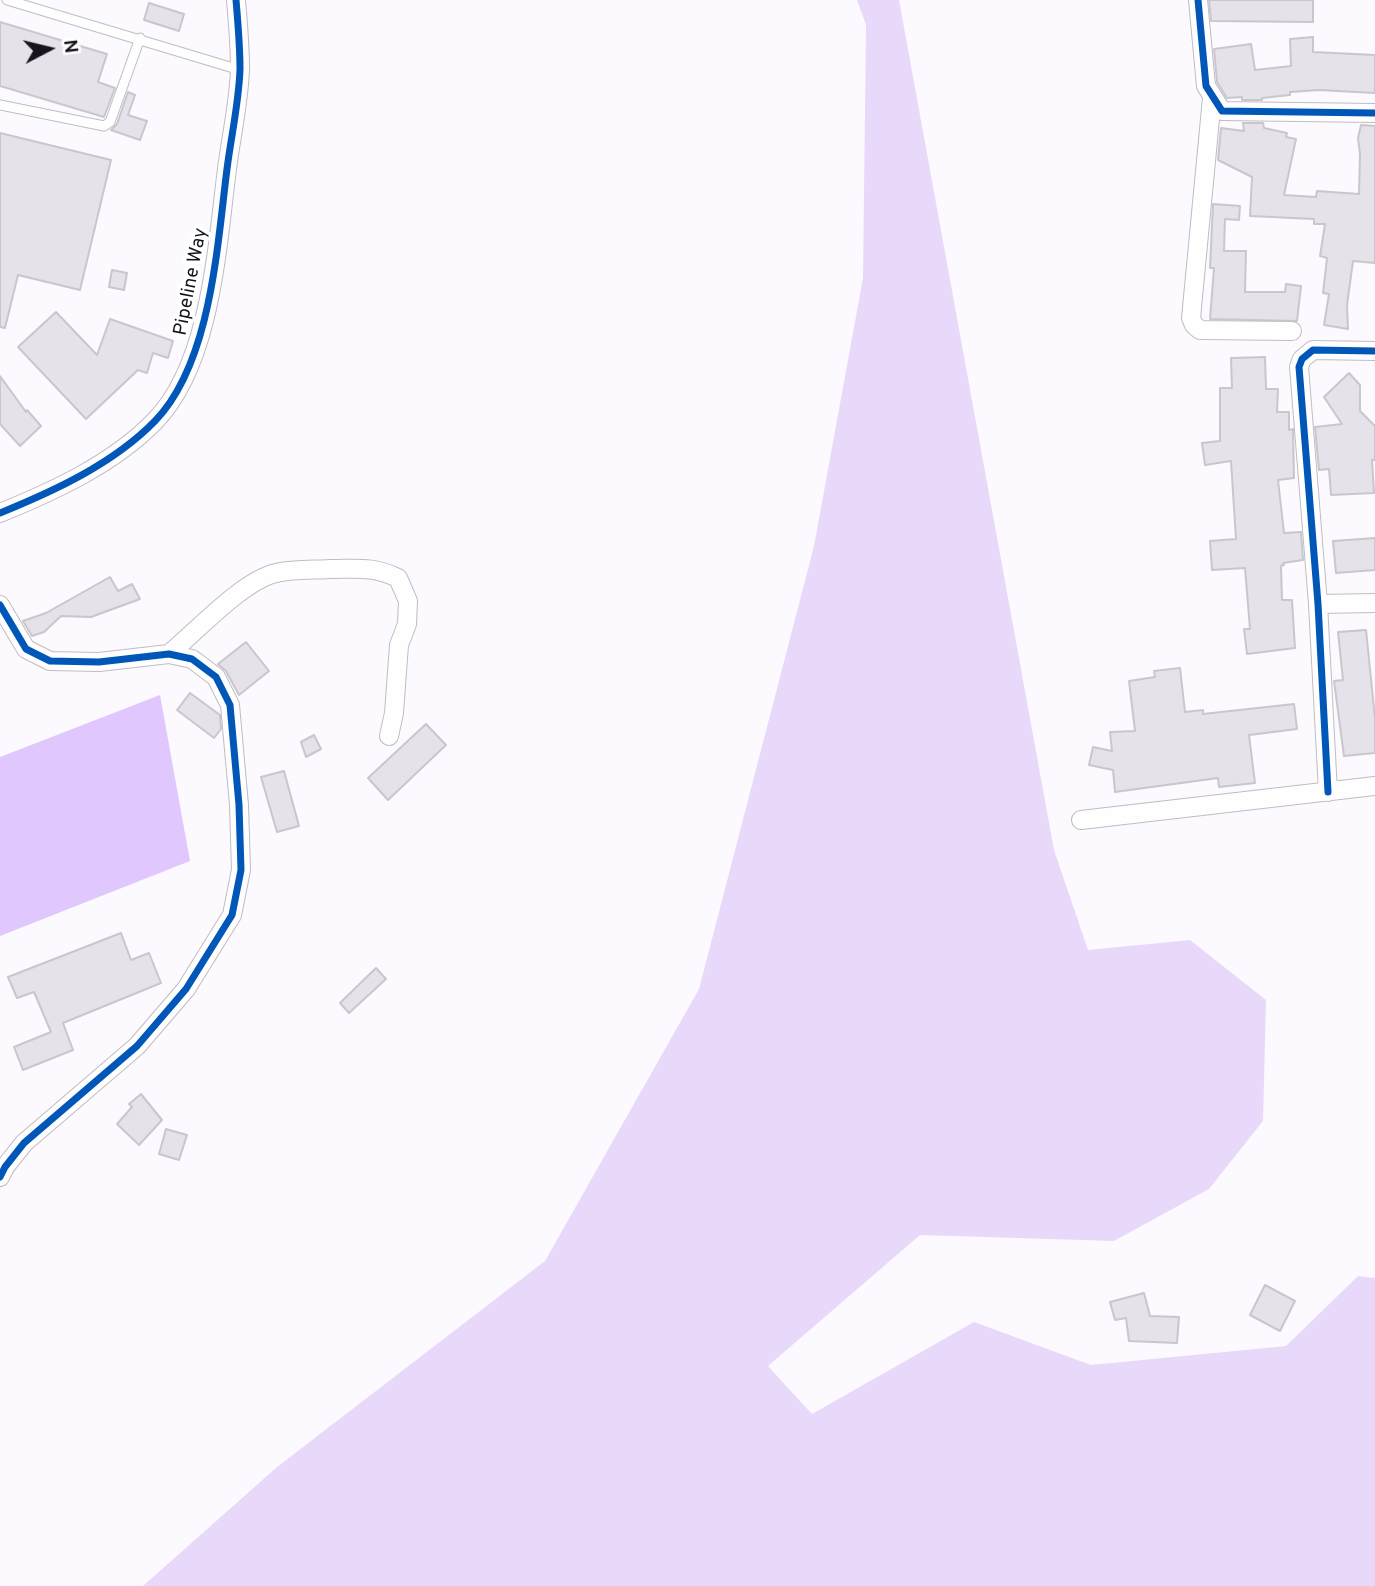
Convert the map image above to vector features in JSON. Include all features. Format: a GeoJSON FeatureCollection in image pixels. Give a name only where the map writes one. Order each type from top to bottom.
{"type":"FeatureCollection","features":[{"type":"Feature","properties":{"kind":"street","name":"Pipeline Way"},"geometry":{"type":"LineString","coordinates":[[0,513],[44,495],[120,452],[156,420],[182,382],[199,339],[213,281],[240,70],[236,0]]}},
{"type":"Feature","properties":{"kind":"street"},"geometry":{"type":"LineString","coordinates":[[1198,0],[1206,86],[1222,111],[1375,113]]}},
{"type":"Feature","properties":{"kind":"street"},"geometry":{"type":"LineString","coordinates":[[1212,98],[1191,318],[1200,330],[1292,331]]}},
{"type":"Feature","properties":{"kind":"street"},"geometry":{"type":"LineString","coordinates":[[1328,792],[1318,604],[1299,367],[1307,353],[1313,350],[1375,351]]}},
{"type":"Feature","properties":{"kind":"street"},"geometry":{"type":"LineString","coordinates":[[169,654],[237,594],[256,581],[275,573],[380,569],[398,578],[408,601],[407,624],[399,645],[394,713],[389,736]]}},
{"type":"Feature","properties":{"kind":"street"},"geometry":{"type":"LineString","coordinates":[[1318,604],[1375,603]]}},
{"type":"Feature","properties":{"kind":"street"},"geometry":{"type":"LineString","coordinates":[[0,605],[26,649],[50,661],[99,662],[169,654],[192,659],[216,677],[230,705],[239,806],[241,870],[232,915],[186,989],[137,1046],[24,1143],[0,1177]]}},
{"type":"Feature","properties":{"kind":"street"},"geometry":{"type":"LineString","coordinates":[[1081,820],[1375,786]]}},
{"type":"Feature","properties":{"kind":"lane"},"geometry":{"type":"LineString","coordinates":[[7,0],[240,70]]}},
{"type":"Feature","properties":{"kind":"lane"},"geometry":{"type":"LineString","coordinates":[[0,105],[104,126],[110,122],[140,38]]}},
{"type":"Feature","properties":{"kind":"shaded area"},"geometry":{"type":"Polygon","coordinates":[[[857,0],[899,0],[1054,850],[1088,950],[1190,940],[1266,1000],[1263,1121],[1209,1189],[1114,1241],[920,1235],[768,1366],[812,1414],[974,1322],[1091,1365],[1286,1346],[1358,1276],[1375,1278],[1375,1586],[143,1586],[277,1467],[545,1261],[699,989],[814,546],[863,278],[866,25],[857,0]]]}},
{"type":"Feature","properties":{"kind":"shaded area"},"geometry":{"type":"Polygon","coordinates":[[[160,695],[190,861],[0,936],[0,757],[160,695]]]}},
{"type":"Feature","properties":{"kind":"building"},"geometry":{"type":"Polygon","coordinates":[[[1209,0],[1313,0],[1313,22],[1211,21],[1209,0]]]}},
{"type":"Feature","properties":{"kind":"building"},"geometry":{"type":"Polygon","coordinates":[[[149,3],[184,14],[179,31],[144,20],[149,3]]]}},
{"type":"Feature","properties":{"kind":"building"},"geometry":{"type":"Polygon","coordinates":[[[0,22],[107,54],[98,82],[115,88],[104,117],[0,86],[0,22]]]}},
{"type":"Feature","properties":{"kind":"building"},"geometry":{"type":"Polygon","coordinates":[[[1313,37],[1313,52],[1375,55],[1375,93],[1319,90],[1290,92],[1290,95],[1262,100],[1242,100],[1242,97],[1227,98],[1217,82],[1214,49],[1251,44],[1255,70],[1291,66],[1290,39],[1313,37]]]}},
{"type":"Feature","properties":{"kind":"building"},"geometry":{"type":"Polygon","coordinates":[[[128,92],[135,95],[128,115],[147,121],[140,140],[111,130],[117,124],[128,92]]]}},
{"type":"Feature","properties":{"kind":"building"},"geometry":{"type":"Polygon","coordinates":[[[1243,123],[1263,123],[1264,128],[1287,133],[1286,137],[1296,139],[1284,195],[1316,197],[1317,191],[1359,194],[1358,138],[1361,125],[1375,126],[1375,263],[1353,261],[1347,305],[1348,329],[1324,325],[1329,294],[1323,293],[1327,258],[1320,256],[1325,224],[1314,224],[1314,219],[1250,216],[1252,177],[1218,160],[1221,128],[1244,131],[1243,123]]]}},
{"type":"Feature","properties":{"kind":"building"},"geometry":{"type":"Polygon","coordinates":[[[0,133],[111,160],[80,290],[18,275],[5,328],[0,327],[0,133]]]}},
{"type":"Feature","properties":{"kind":"building"},"geometry":{"type":"Polygon","coordinates":[[[1213,204],[1240,206],[1239,220],[1225,219],[1224,251],[1246,251],[1245,292],[1285,292],[1286,284],[1301,286],[1297,321],[1210,319],[1214,268],[1210,268],[1213,204]]]}},
{"type":"Feature","properties":{"kind":"building"},"geometry":{"type":"Polygon","coordinates":[[[112,270],[127,273],[124,290],[109,287],[112,270]]]}},
{"type":"Feature","properties":{"kind":"building"},"geometry":{"type":"Polygon","coordinates":[[[56,312],[97,355],[110,319],[173,341],[168,358],[153,353],[147,373],[138,370],[86,419],[18,347],[56,312]]]}},
{"type":"Feature","properties":{"kind":"building"},"geometry":{"type":"Polygon","coordinates":[[[1265,357],[1266,389],[1278,389],[1277,412],[1289,412],[1289,430],[1293,429],[1294,478],[1278,480],[1284,533],[1301,532],[1303,560],[1283,563],[1281,566],[1282,600],[1292,600],[1295,648],[1247,654],[1244,629],[1250,629],[1245,568],[1212,570],[1210,541],[1236,539],[1231,461],[1205,465],[1202,443],[1220,441],[1220,388],[1232,388],[1231,358],[1265,357]]]}},
{"type":"Feature","properties":{"kind":"building"},"geometry":{"type":"Polygon","coordinates":[[[1349,373],[1360,385],[1360,411],[1375,426],[1375,460],[1372,460],[1374,493],[1331,495],[1329,469],[1319,470],[1315,427],[1342,424],[1324,397],[1349,373]]]}},
{"type":"Feature","properties":{"kind":"building"},"geometry":{"type":"Polygon","coordinates":[[[0,376],[26,412],[27,410],[41,426],[20,446],[0,424],[0,376]]]}},
{"type":"Feature","properties":{"kind":"building"},"geometry":{"type":"Polygon","coordinates":[[[1375,538],[1375,570],[1336,573],[1333,541],[1375,538]]]}},
{"type":"Feature","properties":{"kind":"building"},"geometry":{"type":"Polygon","coordinates":[[[110,577],[118,591],[132,584],[140,599],[91,617],[61,616],[44,632],[32,636],[23,621],[46,613],[110,577]]]}},
{"type":"Feature","properties":{"kind":"building"},"geometry":{"type":"Polygon","coordinates":[[[1366,630],[1375,718],[1375,753],[1344,756],[1334,681],[1343,680],[1338,632],[1366,630]]]}},
{"type":"Feature","properties":{"kind":"building"},"geometry":{"type":"Polygon","coordinates":[[[246,642],[269,671],[239,695],[226,671],[218,664],[246,642]]]}},
{"type":"Feature","properties":{"kind":"building"},"geometry":{"type":"Polygon","coordinates":[[[1180,668],[1185,712],[1203,710],[1203,714],[1294,704],[1297,729],[1249,735],[1255,783],[1219,787],[1218,778],[1115,792],[1113,770],[1089,765],[1093,747],[1112,751],[1110,732],[1135,731],[1129,681],[1155,677],[1154,671],[1180,668]]]}},
{"type":"Feature","properties":{"kind":"building"},"geometry":{"type":"Polygon","coordinates":[[[190,693],[220,715],[221,729],[214,738],[177,710],[190,693]]]}},
{"type":"Feature","properties":{"kind":"building"},"geometry":{"type":"Polygon","coordinates":[[[426,724],[446,745],[388,800],[368,778],[426,724]]]}},
{"type":"Feature","properties":{"kind":"building"},"geometry":{"type":"Polygon","coordinates":[[[314,735],[321,749],[306,757],[301,742],[314,735]]]}},
{"type":"Feature","properties":{"kind":"building"},"geometry":{"type":"Polygon","coordinates":[[[284,771],[299,826],[277,832],[261,777],[284,771]]]}},
{"type":"Feature","properties":{"kind":"building"},"geometry":{"type":"Polygon","coordinates":[[[121,933],[131,960],[149,953],[161,983],[63,1023],[73,1050],[23,1070],[14,1047],[51,1032],[34,992],[17,998],[8,977],[121,933]]]}},
{"type":"Feature","properties":{"kind":"building"},"geometry":{"type":"Polygon","coordinates":[[[376,968],[386,979],[349,1013],[340,1003],[376,968]]]}},
{"type":"Feature","properties":{"kind":"building"},"geometry":{"type":"Polygon","coordinates":[[[141,1094],[162,1120],[139,1145],[117,1124],[132,1107],[129,1104],[141,1094]]]}},
{"type":"Feature","properties":{"kind":"building"},"geometry":{"type":"Polygon","coordinates":[[[166,1129],[187,1135],[179,1160],[159,1154],[166,1129]]]}},
{"type":"Feature","properties":{"kind":"building"},"geometry":{"type":"Polygon","coordinates":[[[1265,1285],[1295,1301],[1280,1331],[1250,1315],[1265,1285]]]}},
{"type":"Feature","properties":{"kind":"building"},"geometry":{"type":"Polygon","coordinates":[[[1144,1293],[1150,1316],[1179,1317],[1177,1343],[1129,1341],[1126,1318],[1115,1320],[1110,1302],[1144,1293]]]}},
{"type":"Feature","properties":{"kind":"cycle path"},"geometry":{"type":"LineString","coordinates":[[0,513],[62,486],[121,450],[155,421],[174,397],[188,368],[200,336],[215,268],[237,107],[240,69],[236,0]]}},
{"type":"Feature","properties":{"kind":"cycle path"},"geometry":{"type":"LineString","coordinates":[[1198,0],[1206,86],[1222,111],[1375,113]]}},
{"type":"Feature","properties":{"kind":"cycle path"},"geometry":{"type":"LineString","coordinates":[[1328,792],[1318,604],[1299,367],[1302,359],[1313,350],[1375,351]]}},
{"type":"Feature","properties":{"kind":"cycle path"},"geometry":{"type":"LineString","coordinates":[[0,605],[26,649],[50,661],[99,662],[169,654],[192,659],[216,677],[230,705],[239,805],[241,870],[232,915],[186,989],[137,1046],[24,1143],[0,1177]]}}]}
